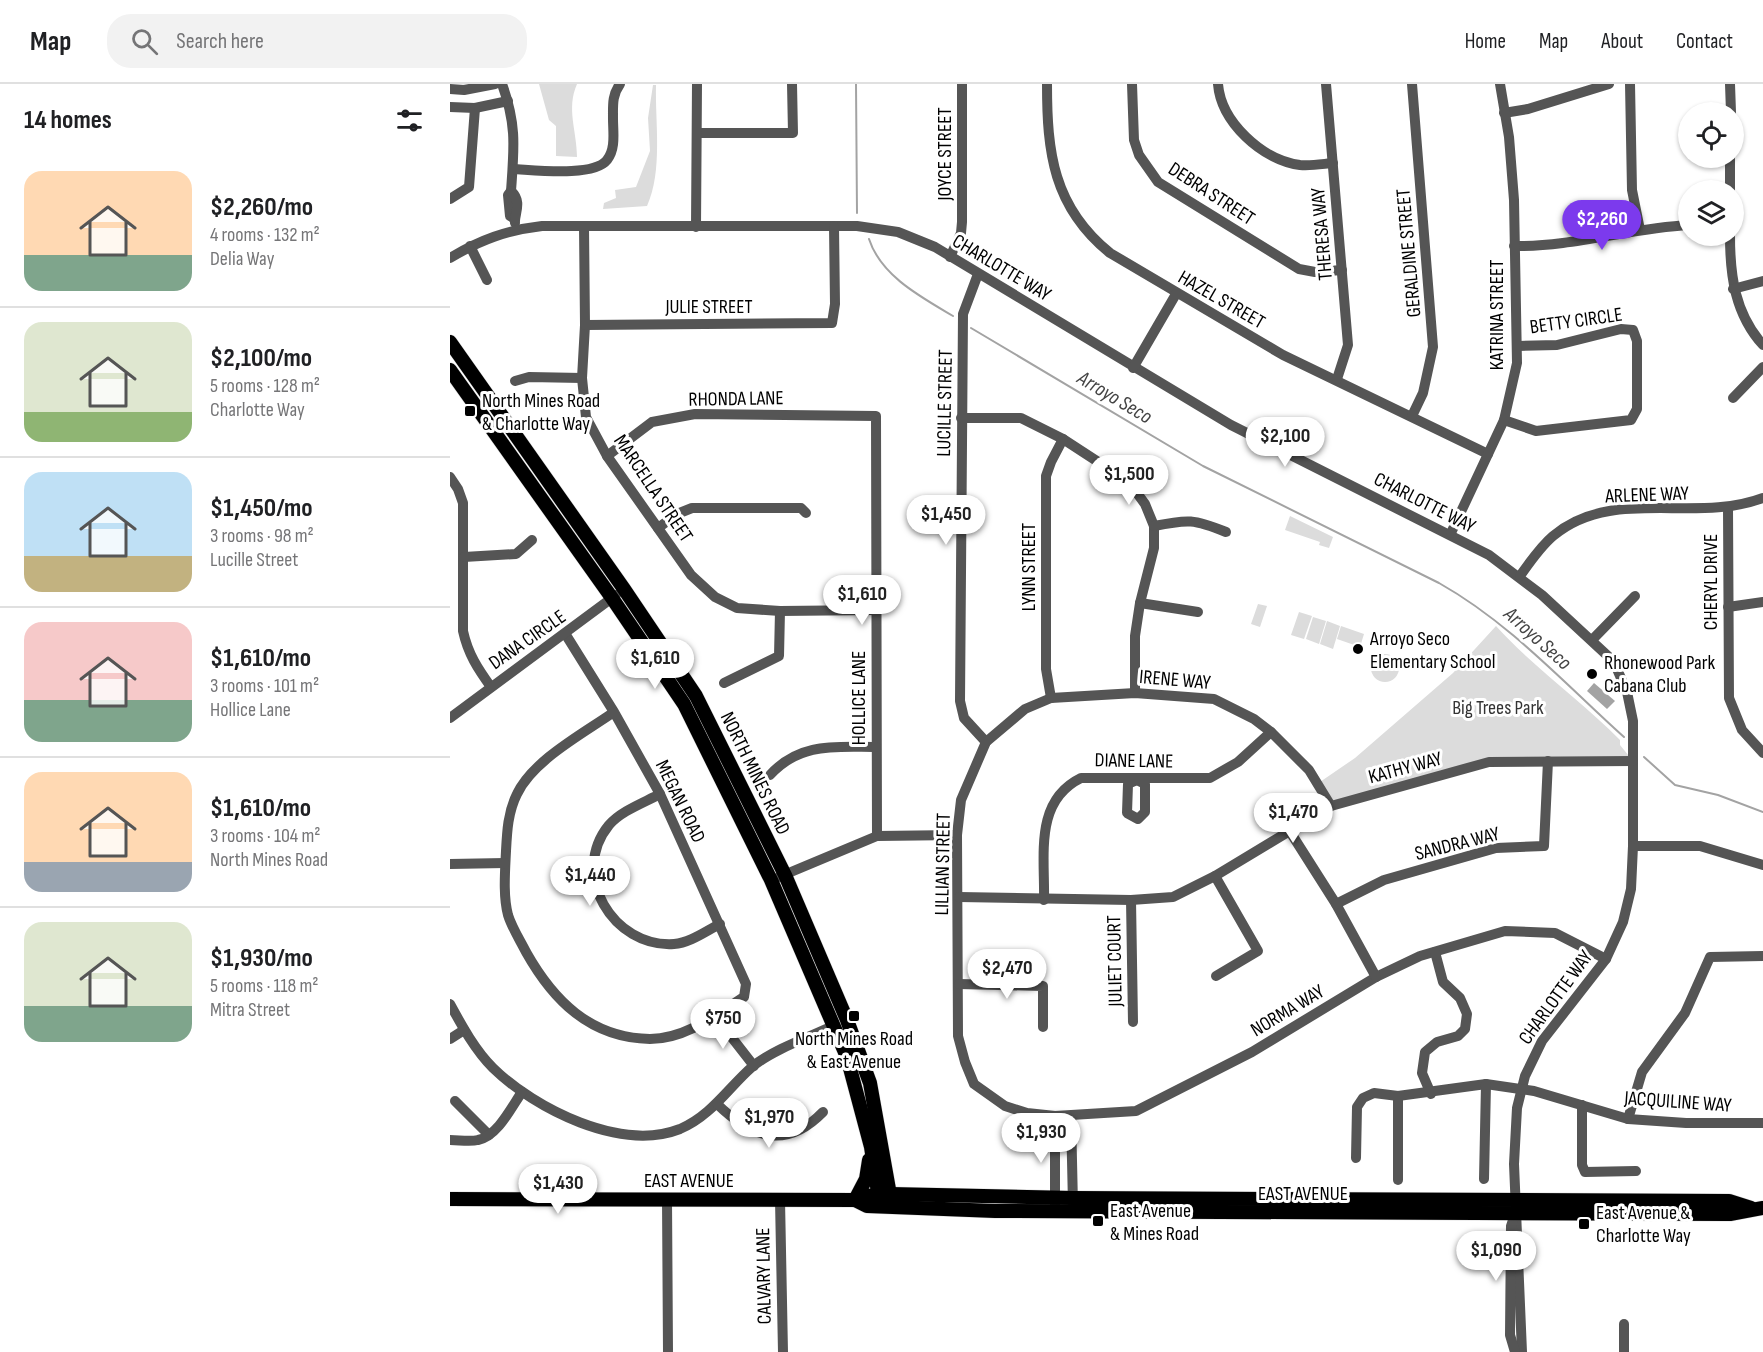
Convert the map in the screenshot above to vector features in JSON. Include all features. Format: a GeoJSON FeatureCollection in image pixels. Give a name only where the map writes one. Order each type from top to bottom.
{"type":"FeatureCollection","features":[{"type":"Feature","properties":{"kind":"main road","name":"NORTH MINES ROAD"},"geometry":{"type":"LineString","coordinates":[[450,342],[624,589],[696,696],[784,874],[847,1020],[871,1087],[885,1200]]}},
{"type":"Feature","properties":{"kind":"main road","name":"NORTH MINES ROAD"},"geometry":{"type":"LineString","coordinates":[[450,370],[612,598],[684,704],[771,880],[847,1057],[885,1200]]}},
{"type":"Feature","properties":{"kind":"main road"},"geometry":{"type":"LineString","coordinates":[[833,1026],[845,1032],[863,1078],[871,1087]]}},
{"type":"Feature","properties":{"kind":"main road"},"geometry":{"type":"LineString","coordinates":[[855,1200],[866,1179],[871,1147]]}},
{"type":"Feature","properties":{"kind":"main road","name":"EAST AVENUE"},"geometry":{"type":"LineString","coordinates":[[450,1199],[855,1200],[867,1206],[885,1200],[1055,1205],[1515,1207],[1729,1201],[1757,1208]]}},
{"type":"Feature","properties":{"kind":"street"},"geometry":{"type":"LineString","coordinates":[[450,89],[464,90],[495,84]]}},
{"type":"Feature","properties":{"kind":"street"},"geometry":{"type":"LineString","coordinates":[[502,84],[513,117],[512,191],[508,195],[510,216],[515,224]]}},
{"type":"Feature","properties":{"kind":"street"},"geometry":{"type":"LineString","coordinates":[[513,170],[589,170],[602,165],[607,160],[613,146],[613,95],[620,84]]}},
{"type":"Feature","properties":{"kind":"street"},"geometry":{"type":"LineString","coordinates":[[696,227],[697,84]]}},
{"type":"Feature","properties":{"kind":"street"},"geometry":{"type":"LineString","coordinates":[[697,133],[793,133],[792,84]]}},
{"type":"Feature","properties":{"kind":"street","name":"JOYCE STREET"},"geometry":{"type":"LineString","coordinates":[[950,257],[961,233],[962,222],[963,84]]}},
{"type":"Feature","properties":{"kind":"street","name":"HAZEL STREET"},"geometry":{"type":"LineString","coordinates":[[1047,84],[1048,141],[1052,163],[1068,202],[1094,239],[1176,294],[1283,355],[1337,379],[1488,454]]}},
{"type":"Feature","properties":{"kind":"street","name":"DEBRA STREET"},"geometry":{"type":"LineString","coordinates":[[1132,84],[1134,140],[1143,163],[1158,182],[1299,269],[1315,272],[1342,270]]}},
{"type":"Feature","properties":{"kind":"street"},"geometry":{"type":"LineString","coordinates":[[1218,84],[1223,107],[1244,135],[1286,161],[1306,165],[1333,163]]}},
{"type":"Feature","properties":{"kind":"street","name":"THERESA WAY"},"geometry":{"type":"LineString","coordinates":[[1326,84],[1348,345],[1337,379]]}},
{"type":"Feature","properties":{"kind":"street","name":"GERALDINE STREET"},"geometry":{"type":"LineString","coordinates":[[1412,84],[1433,347],[1423,393],[1412,416]]}},
{"type":"Feature","properties":{"kind":"street","name":"KATRINA STREET"},"geometry":{"type":"LineString","coordinates":[[1451,533],[1504,420],[1513,389],[1518,346],[1514,200],[1500,84]]}},
{"type":"Feature","properties":{"kind":"street"},"geometry":{"type":"LineString","coordinates":[[1504,112],[1528,109],[1610,84]]}},
{"type":"Feature","properties":{"kind":"street"},"geometry":{"type":"LineString","coordinates":[[1630,84],[1632,190],[1640,230]]}},
{"type":"Feature","properties":{"kind":"street"},"geometry":{"type":"LineString","coordinates":[[1730,84],[1731,102]]}},
{"type":"Feature","properties":{"kind":"street"},"geometry":{"type":"LineString","coordinates":[[450,107],[475,108],[508,101]]}},
{"type":"Feature","properties":{"kind":"street"},"geometry":{"type":"LineString","coordinates":[[450,199],[469,187],[475,108]]}},
{"type":"Feature","properties":{"kind":"street","name":"CHARLOTTE WAY"},"geometry":{"type":"LineString","coordinates":[[450,258],[515,224],[696,227],[857,226],[898,232],[950,257],[1231,425],[1451,533],[1520,576],[1610,658],[1623,681],[1630,706],[1633,740],[1634,846],[1628,904],[1617,938],[1606,959],[1542,1041],[1521,1089],[1515,1130],[1515,1207],[1519,1230],[1522,1352]]}},
{"type":"Feature","properties":{"kind":"street","name":"MARCELLA STREET"},"geometry":{"type":"LineString","coordinates":[[584,226],[585,325],[582,378],[586,417],[607,456],[691,575],[715,597],[737,608],[780,611],[876,610]]}},
{"type":"Feature","properties":{"kind":"street","name":"JULIE STREET"},"geometry":{"type":"LineString","coordinates":[[585,325],[832,323],[835,304],[834,226]]}},
{"type":"Feature","properties":{"kind":"street"},"geometry":{"type":"LineString","coordinates":[[1514,246],[1556,245],[1640,230],[1678,226]]}},
{"type":"Feature","properties":{"kind":"street"},"geometry":{"type":"LineString","coordinates":[[470,246],[487,280]]}},
{"type":"Feature","properties":{"kind":"street"},"geometry":{"type":"LineString","coordinates":[[1731,246],[1733,289],[1742,312],[1763,345]]}},
{"type":"Feature","properties":{"kind":"street","name":"LUCILLE STREET"},"geometry":{"type":"LineString","coordinates":[[978,274],[963,314],[960,701],[964,718],[986,742]]}},
{"type":"Feature","properties":{"kind":"street"},"geometry":{"type":"LineString","coordinates":[[1733,289],[1763,281]]}},
{"type":"Feature","properties":{"kind":"street"},"geometry":{"type":"LineString","coordinates":[[1133,368],[1176,294]]}},
{"type":"Feature","properties":{"kind":"street","name":"BETTY CIRCLE"},"geometry":{"type":"LineString","coordinates":[[1504,420],[1523,428],[1549,430],[1631,420],[1637,408],[1637,340],[1633,330],[1620,329],[1557,345],[1518,346]]}},
{"type":"Feature","properties":{"kind":"street"},"geometry":{"type":"LineString","coordinates":[[1733,398],[1763,367]]}},
{"type":"Feature","properties":{"kind":"street"},"geometry":{"type":"LineString","coordinates":[[515,381],[529,377],[582,378]]}},
{"type":"Feature","properties":{"kind":"street","name":"RHONDA LANE"},"geometry":{"type":"LineString","coordinates":[[607,456],[652,422],[695,414],[876,416]]}},
{"type":"Feature","properties":{"kind":"street","name":"HOLLICE LANE"},"geometry":{"type":"LineString","coordinates":[[876,416],[877,836]]}},
{"type":"Feature","properties":{"kind":"street"},"geometry":{"type":"LineString","coordinates":[[961,418],[1022,418],[1063,440],[1129,482],[1145,504],[1154,526],[1154,548],[1140,603],[1135,636],[1136,693]]}},
{"type":"Feature","properties":{"kind":"street","name":"LYNN STREET"},"geometry":{"type":"LineString","coordinates":[[1051,698],[1046,669],[1046,477],[1063,440]]}},
{"type":"Feature","properties":{"kind":"street"},"geometry":{"type":"LineString","coordinates":[[450,477],[463,503],[466,648],[472,661],[491,687]]}},
{"type":"Feature","properties":{"kind":"street","name":"ARLENE WAY"},"geometry":{"type":"LineString","coordinates":[[1520,576],[1552,537],[1586,516],[1620,509],[1728,508],[1763,498]]}},
{"type":"Feature","properties":{"kind":"street"},"geometry":{"type":"LineString","coordinates":[[658,528],[677,514],[692,508],[801,508],[806,513]]}},
{"type":"Feature","properties":{"kind":"street","name":"CHERYL DRIVE"},"geometry":{"type":"LineString","coordinates":[[1728,508],[1729,698],[1742,730],[1763,753]]}},
{"type":"Feature","properties":{"kind":"street"},"geometry":{"type":"LineString","coordinates":[[1154,526],[1182,520],[1198,521],[1226,532]]}},
{"type":"Feature","properties":{"kind":"street"},"geometry":{"type":"LineString","coordinates":[[464,557],[516,554],[532,540]]}},
{"type":"Feature","properties":{"kind":"street","name":"DANA CIRCLE"},"geometry":{"type":"LineString","coordinates":[[450,718],[566,635],[624,589]]}},
{"type":"Feature","properties":{"kind":"street"},"geometry":{"type":"LineString","coordinates":[[1592,640],[1635,596]]}},
{"type":"Feature","properties":{"kind":"street"},"geometry":{"type":"LineString","coordinates":[[1728,607],[1763,602]]}},
{"type":"Feature","properties":{"kind":"street"},"geometry":{"type":"LineString","coordinates":[[1140,603],[1198,612]]}},
{"type":"Feature","properties":{"kind":"street"},"geometry":{"type":"LineString","coordinates":[[724,684],[779,656],[780,611]]}},
{"type":"Feature","properties":{"kind":"street","name":"MEGAN ROAD"},"geometry":{"type":"LineString","coordinates":[[566,635],[614,712],[660,794],[746,984],[747,991],[744,997],[715,1016]]}},
{"type":"Feature","properties":{"kind":"street","name":"IRENE WAY"},"geometry":{"type":"LineString","coordinates":[[986,742],[1025,710],[1051,698],[1136,693],[1214,699],[1254,719],[1272,732],[1309,770],[1331,806]]}},
{"type":"Feature","properties":{"kind":"street"},"geometry":{"type":"LineString","coordinates":[[614,712],[529,775],[518,792],[510,811],[505,864],[506,899],[513,927],[552,993],[585,1021],[604,1030],[650,1039],[683,1032],[715,1016],[754,1066]]}},
{"type":"Feature","properties":{"kind":"street","name":"DIANE LANE"},"geometry":{"type":"LineString","coordinates":[[1044,900],[1046,823],[1050,806],[1059,792],[1081,778],[1137,780],[1210,778],[1238,762],[1272,732]]}},
{"type":"Feature","properties":{"kind":"street","name":"LILLIAN STREET"},"geometry":{"type":"LineString","coordinates":[[984,1094],[974,1084],[958,1036],[957,835],[961,800],[986,742]]}},
{"type":"Feature","properties":{"kind":"street"},"geometry":{"type":"LineString","coordinates":[[770,775],[783,761],[814,748],[876,747]]}},
{"type":"Feature","properties":{"kind":"street","name":"KATHY WAY"},"geometry":{"type":"LineString","coordinates":[[959,897],[1131,900],[1173,897],[1215,876],[1331,806],[1489,762],[1633,757]]}},
{"type":"Feature","properties":{"kind":"street","name":"SANDRA WAY"},"geometry":{"type":"LineString","coordinates":[[1336,904],[1384,880],[1496,848],[1544,846],[1548,761]]}},
{"type":"Feature","properties":{"kind":"street"},"geometry":{"type":"LineString","coordinates":[[660,794],[618,817],[599,842],[593,867],[602,901],[625,931],[640,939],[656,943],[678,944],[720,924]]}},
{"type":"Feature","properties":{"kind":"street"},"geometry":{"type":"LineString","coordinates":[[1288,830],[1336,904],[1376,977]]}},
{"type":"Feature","properties":{"kind":"street"},"geometry":{"type":"LineString","coordinates":[[771,880],[877,836],[957,835]]}},
{"type":"Feature","properties":{"kind":"street"},"geometry":{"type":"LineString","coordinates":[[1634,846],[1700,846],[1763,865]]}},
{"type":"Feature","properties":{"kind":"street"},"geometry":{"type":"LineString","coordinates":[[450,864],[505,864]]}},
{"type":"Feature","properties":{"kind":"street"},"geometry":{"type":"LineString","coordinates":[[1215,876],[1258,951],[1216,975]]}},
{"type":"Feature","properties":{"kind":"street","name":"JULIET COURT"},"geometry":{"type":"LineString","coordinates":[[1131,900],[1133,1022]]}},
{"type":"Feature","properties":{"kind":"street","name":"NORMA WAY"},"geometry":{"type":"LineString","coordinates":[[984,1094],[1005,1106],[1027,1113],[1071,1116],[1136,1112],[1252,1052],[1376,977],[1435,952],[1505,931],[1545,932],[1555,933],[1606,959]]}},
{"type":"Feature","properties":{"kind":"street"},"geometry":{"type":"LineString","coordinates":[[1431,1094],[1422,1073],[1425,1052],[1437,1042],[1458,1036],[1465,1029],[1467,1014],[1460,998],[1443,982],[1435,952]]}},
{"type":"Feature","properties":{"kind":"street"},"geometry":{"type":"LineString","coordinates":[[1628,1119],[1642,1072],[1685,1013],[1710,957],[1763,956]]}},
{"type":"Feature","properties":{"kind":"street"},"geometry":{"type":"LineString","coordinates":[[959,984],[1043,986],[1042,1027]]}},
{"type":"Feature","properties":{"kind":"street"},"geometry":{"type":"LineString","coordinates":[[450,1004],[464,1030],[492,1067],[522,1092],[560,1115],[588,1125],[641,1134],[680,1129],[700,1118],[754,1066],[833,1026]]}},
{"type":"Feature","properties":{"kind":"street"},"geometry":{"type":"LineString","coordinates":[[450,1039],[464,1030]]}},
{"type":"Feature","properties":{"kind":"street"},"geometry":{"type":"LineString","coordinates":[[1484,1179],[1486,1084]]}},
{"type":"Feature","properties":{"kind":"street","name":"JACQUILINE WAY"},"geometry":{"type":"LineString","coordinates":[[1356,1158],[1357,1107],[1363,1098],[1374,1093],[1398,1096],[1431,1094],[1486,1084],[1534,1090],[1628,1119],[1686,1123],[1763,1123]]}},
{"type":"Feature","properties":{"kind":"street"},"geometry":{"type":"LineString","coordinates":[[450,1140],[478,1140],[489,1135],[522,1092]]}},
{"type":"Feature","properties":{"kind":"street"},"geometry":{"type":"LineString","coordinates":[[1398,1096],[1398,1180]]}},
{"type":"Feature","properties":{"kind":"street"},"geometry":{"type":"LineString","coordinates":[[455,1101],[489,1135]]}},
{"type":"Feature","properties":{"kind":"street"},"geometry":{"type":"LineString","coordinates":[[717,1104],[737,1124],[751,1131],[769,1135],[785,1135],[801,1130],[810,1125],[823,1112]]}},
{"type":"Feature","properties":{"kind":"street"},"geometry":{"type":"LineString","coordinates":[[1582,1105],[1582,1165],[1586,1172],[1636,1171]]}},
{"type":"Feature","properties":{"kind":"street"},"geometry":{"type":"LineString","coordinates":[[1054,1116],[1055,1205]]}},
{"type":"Feature","properties":{"kind":"street"},"geometry":{"type":"LineString","coordinates":[[1071,1116],[1073,1205]]}},
{"type":"Feature","properties":{"kind":"street"},"geometry":{"type":"LineString","coordinates":[[667,1199],[668,1352]]}},
{"type":"Feature","properties":{"kind":"street","name":"CALVARY LANE"},"geometry":{"type":"LineString","coordinates":[[780,1200],[783,1352]]}},
{"type":"Feature","properties":{"kind":"street","name":"CHARLOTTE WAY"},"geometry":{"type":"LineString","coordinates":[[1515,1207],[1511,1226],[1510,1324],[1515,1352]]}},
{"type":"Feature","properties":{"kind":"street"},"geometry":{"type":"LineString","coordinates":[[1624,1324],[1624,1352]]}},
{"type":"Feature","properties":{"kind":"green space"},"geometry":{"type":"Polygon","coordinates":[[[539,84],[577,84],[572,111],[577,157],[556,156],[556,126],[549,120],[539,84]]]}},
{"type":"Feature","properties":{"kind":"green space"},"geometry":{"type":"Polygon","coordinates":[[[653,85],[656,85],[657,162],[647,206],[603,209],[604,203],[616,198],[615,190],[636,187],[650,151],[648,118],[653,85]]]}},
{"type":"Feature","properties":{"kind":"green space"},"geometry":{"type":"Polygon","coordinates":[[[1290,516],[1333,537],[1329,548],[1319,545],[1320,542],[1285,530],[1290,516]]]}},
{"type":"Feature","properties":{"kind":"green space"},"geometry":{"type":"Polygon","coordinates":[[[1258,604],[1267,606],[1260,627],[1251,624],[1258,604]]]}},
{"type":"Feature","properties":{"kind":"green space"},"geometry":{"type":"Polygon","coordinates":[[[1299,612],[1312,616],[1304,639],[1291,635],[1299,612]]]}},
{"type":"Feature","properties":{"kind":"green space"},"geometry":{"type":"Polygon","coordinates":[[[1313,617],[1326,621],[1319,644],[1306,639],[1313,617]]]}},
{"type":"Feature","properties":{"kind":"green space"},"geometry":{"type":"Polygon","coordinates":[[[1327,621],[1340,626],[1333,649],[1320,644],[1327,621]]]}},
{"type":"Feature","properties":{"kind":"green space"},"geometry":{"type":"Polygon","coordinates":[[[1341,626],[1364,634],[1360,647],[1337,639],[1341,626]]]}},
{"type":"Feature","properties":{"kind":"green space","name":"Big Trees Park"},"geometry":{"type":"Polygon","coordinates":[[[1496,626],[1620,740],[1620,745],[1633,761],[1489,762],[1331,806],[1317,784],[1355,758],[1453,673],[1496,626]]]}},
{"type":"Feature","properties":{"kind":"green space"},"geometry":{"type":"Polygon","coordinates":[[[1385,654],[1395,658],[1399,668],[1395,678],[1385,682],[1375,678],[1371,668],[1375,658],[1385,654]]]}},
{"type":"Feature","properties":{"kind":"shaded area"},"geometry":{"type":"Polygon","coordinates":[[[1594,683],[1615,701],[1607,709],[1587,691],[1594,683]]]}},
{"type":"Feature","properties":{"kind":"waterway","name":"Arroyo Seco"},"geometry":{"type":"LineString","coordinates":[[856,84],[857,213]]}},
{"type":"Feature","properties":{"kind":"waterway","name":"Arroyo Seco"},"geometry":{"type":"LineString","coordinates":[[869,239],[875,252],[892,275],[953,316]]}},
{"type":"Feature","properties":{"kind":"waterway"},"geometry":{"type":"LineString","coordinates":[[971,328],[1203,466],[1439,583],[1465,599],[1513,635],[1624,737]]}},
{"type":"Feature","properties":{"kind":"waterway","name":"Arroyo Seco"},"geometry":{"type":"LineString","coordinates":[[1644,757],[1675,785],[1718,795],[1763,812]]}},
{"type":"Feature","properties":{"kind":"place","name":"North Mines Road & Charlotte Way"},"geometry":{"type":"Point","coordinates":[470,411]}},
{"type":"Feature","properties":{"kind":"place","name":"Arroyo Seco Elementary School"},"geometry":{"type":"Point","coordinates":[1358,649]}},
{"type":"Feature","properties":{"kind":"place","name":"Rhonewood Park Cabana Club"},"geometry":{"type":"Point","coordinates":[1592,674]}},
{"type":"Feature","properties":{"kind":"place","name":"North Mines Road & East Avenue"},"geometry":{"type":"Point","coordinates":[854,1016]}},
{"type":"Feature","properties":{"kind":"place","name":"East Avenue & Mines Road"},"geometry":{"type":"Point","coordinates":[1098,1221]}},
{"type":"Feature","properties":{"kind":"place","name":"East Avenue & Charlotte Way"},"geometry":{"type":"Point","coordinates":[1584,1224]}}]}
